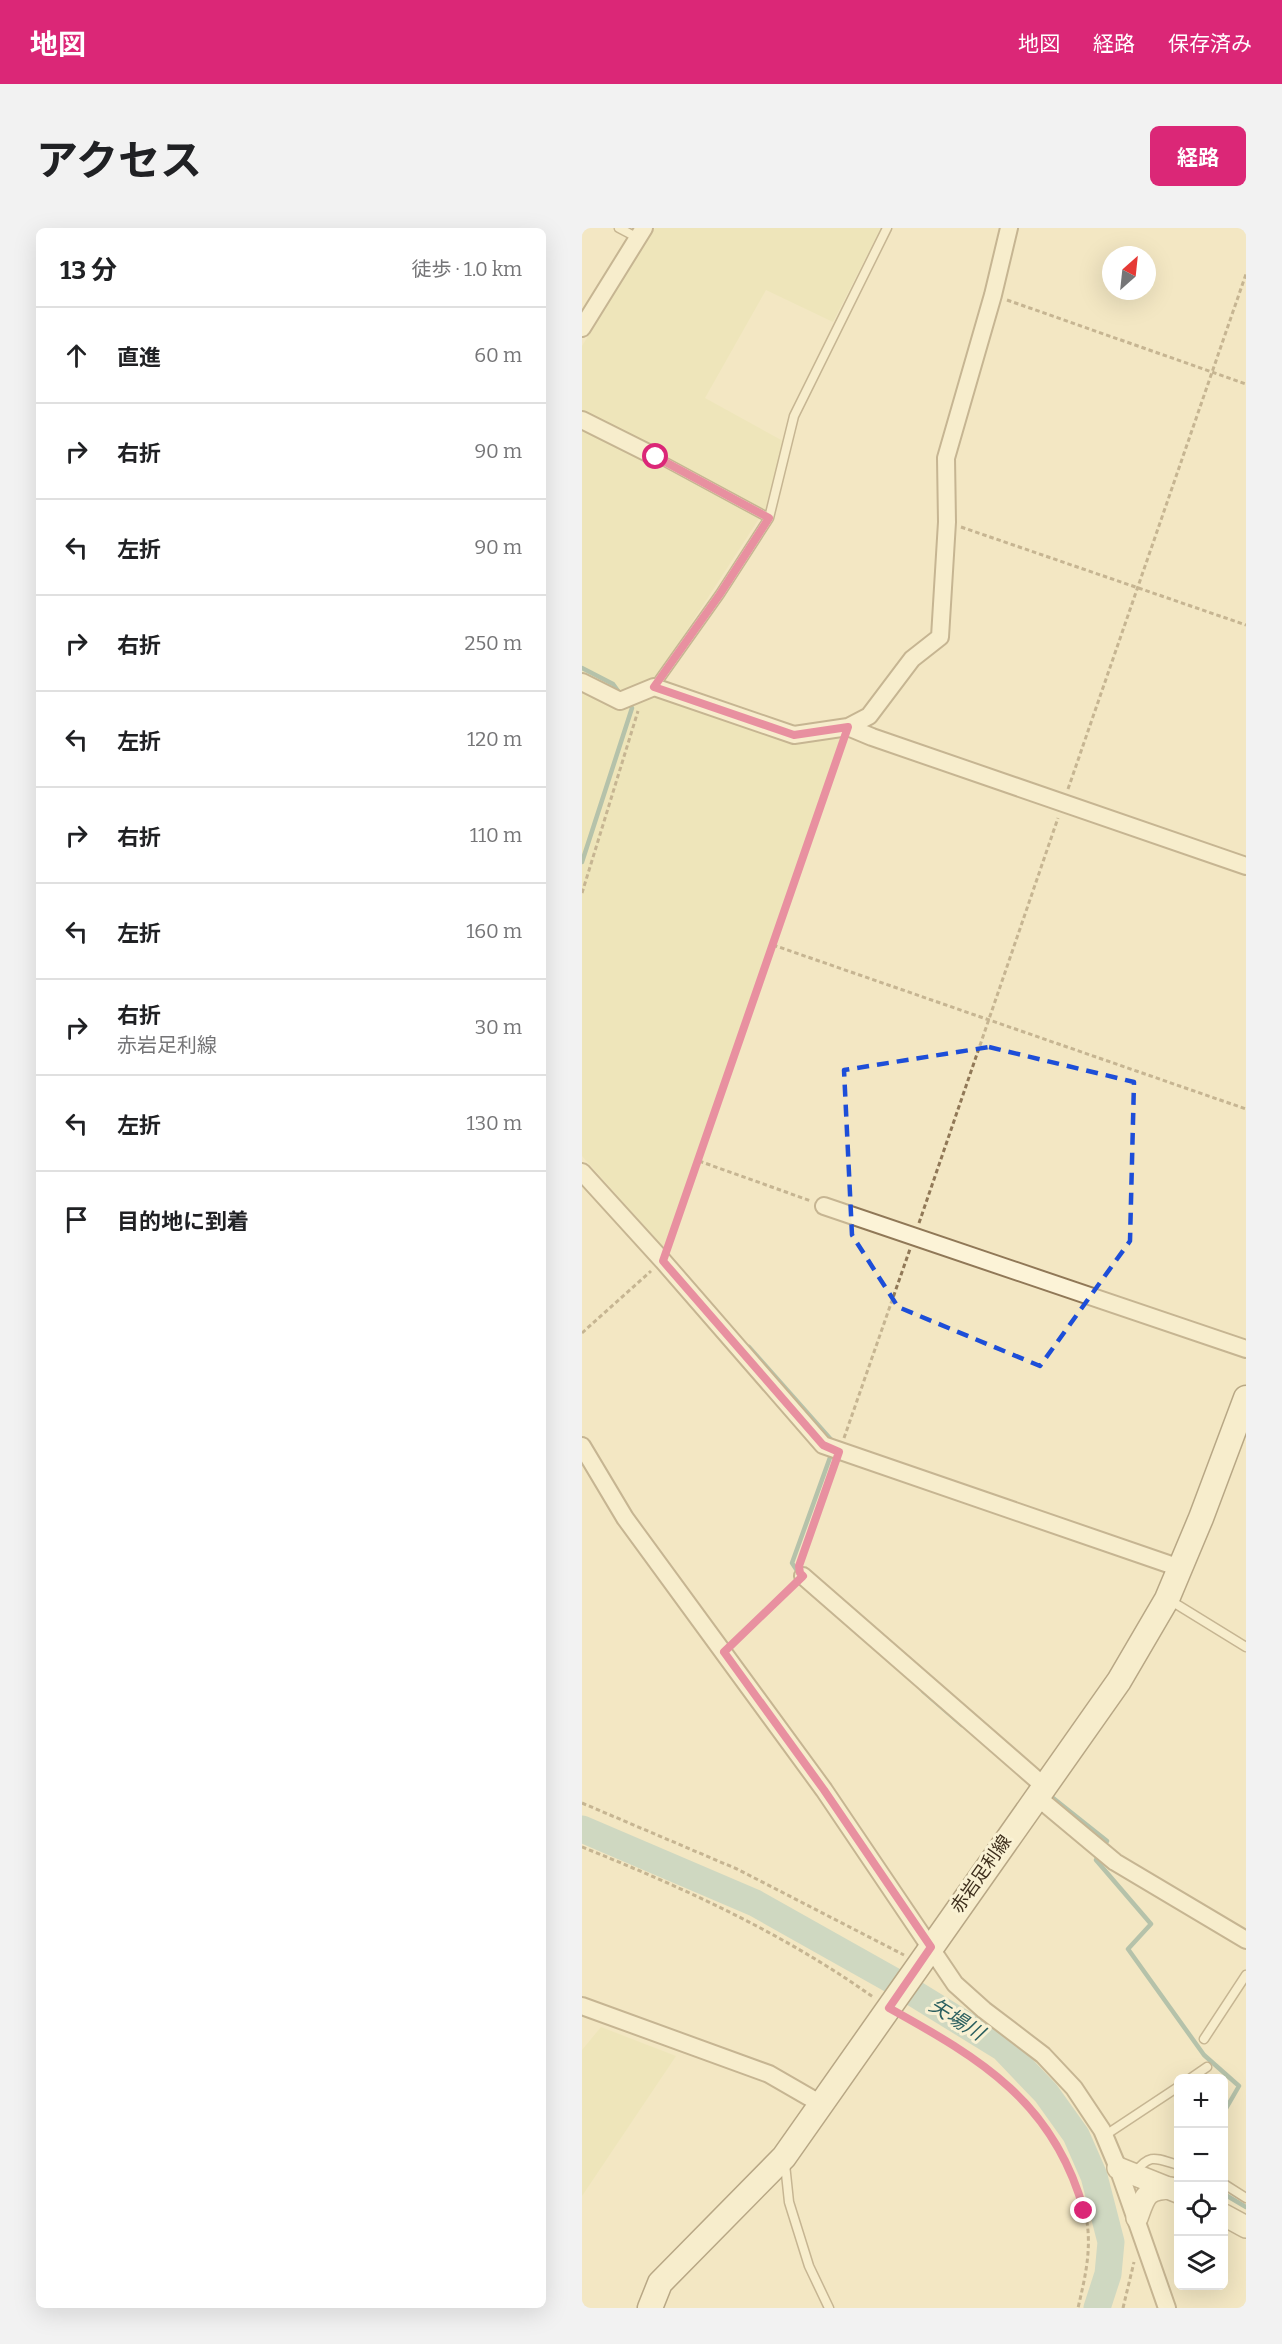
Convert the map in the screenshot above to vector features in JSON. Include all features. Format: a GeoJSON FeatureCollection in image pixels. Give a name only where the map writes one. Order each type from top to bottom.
{"type":"FeatureCollection","features":[{"type":"Feature","properties":{"kind":"main road","name":"赤岩足利線"},"geometry":{"type":"LineString","coordinates":[[650,2308],[660,2283],[784,2157],[890,2006],[912,1962],[931,1947],[1119,1680],[1167,1599],[1246,1398]]}},
{"type":"Feature","properties":{"kind":"street"},"geometry":{"type":"LineString","coordinates":[[582,682],[620,701],[649,690],[794,735],[848,727],[869,716],[912,659],[940,637],[947,522],[946,458],[993,295],[1009,228]]}},
{"type":"Feature","properties":{"kind":"street"},"geometry":{"type":"LineString","coordinates":[[582,328],[641,233]]}},
{"type":"Feature","properties":{"kind":"street"},"geometry":{"type":"LineString","coordinates":[[582,420],[656,457]]}},
{"type":"Feature","properties":{"kind":"street"},"geometry":{"type":"LineString","coordinates":[[848,727],[1246,866]]}},
{"type":"Feature","properties":{"kind":"street"},"geometry":{"type":"LineString","coordinates":[[582,1172],[663,1261],[823,1445],[1180,1568]]}},
{"type":"Feature","properties":{"kind":"street"},"geometry":{"type":"LineString","coordinates":[[824,1206],[1246,1349]]}},
{"type":"Feature","properties":{"kind":"street"},"geometry":{"type":"LineString","coordinates":[[582,1446],[625,1518],[824,1790],[955,1984],[968,1997],[1014,2031],[1058,2070],[1074,2088],[1127,2170],[1140,2228],[1167,2308]]}},
{"type":"Feature","properties":{"kind":"street"},"geometry":{"type":"LineString","coordinates":[[803,1576],[1115,1862],[1246,1940]]}},
{"type":"Feature","properties":{"kind":"street"},"geometry":{"type":"LineString","coordinates":[[582,2006],[769,2074],[821,2104]]}},
{"type":"Feature","properties":{"kind":"street"},"geometry":{"type":"LineString","coordinates":[[1127,2170],[1174,2190]]}},
{"type":"Feature","properties":{"kind":"street"},"geometry":{"type":"LineString","coordinates":[[1140,2228],[1147,2193],[1152,2190],[1174,2190]]}},
{"type":"Feature","properties":{"kind":"street"},"geometry":{"type":"LineString","coordinates":[[1228,2217],[1246,2227]]}},
{"type":"Feature","properties":{"kind":"lane"},"geometry":{"type":"LineString","coordinates":[[619,228],[641,233]]}},
{"type":"Feature","properties":{"kind":"lane"},"geometry":{"type":"LineString","coordinates":[[649,690],[720,594],[769,518],[794,416],[887,228]]}},
{"type":"Feature","properties":{"kind":"lane"},"geometry":{"type":"LineString","coordinates":[[656,457],[769,518]]}},
{"type":"Feature","properties":{"kind":"lane"},"geometry":{"type":"LineString","coordinates":[[1167,1599],[1246,1647]]}},
{"type":"Feature","properties":{"kind":"lane"},"geometry":{"type":"LineString","coordinates":[[1204,2039],[1246,1976]]}},
{"type":"Feature","properties":{"kind":"lane"},"geometry":{"type":"LineString","coordinates":[[1198,2074],[1207,2067]]}},
{"type":"Feature","properties":{"kind":"lane"},"geometry":{"type":"LineString","coordinates":[[1104,2136],[1174,2090]]}},
{"type":"Feature","properties":{"kind":"lane"},"geometry":{"type":"LineString","coordinates":[[784,2157],[789,2202],[809,2266],[829,2308]]}},
{"type":"Feature","properties":{"kind":"lane"},"geometry":{"type":"LineString","coordinates":[[1127,2170],[1150,2159],[1174,2164]]}},
{"type":"Feature","properties":{"kind":"lane"},"geometry":{"type":"LineString","coordinates":[[1228,2187],[1246,2198]]}},
{"type":"Feature","properties":{"kind":"path"},"geometry":{"type":"LineString","coordinates":[[724,1652],[803,1576],[799,1566],[1246,274]]}},
{"type":"Feature","properties":{"kind":"path"},"geometry":{"type":"LineString","coordinates":[[993,295],[1246,384]]}},
{"type":"Feature","properties":{"kind":"path"},"geometry":{"type":"LineString","coordinates":[[947,522],[1246,625]]}},
{"type":"Feature","properties":{"kind":"path"},"geometry":{"type":"LineString","coordinates":[[582,893],[649,690]]}},
{"type":"Feature","properties":{"kind":"path"},"geometry":{"type":"LineString","coordinates":[[582,1333],[663,1261],[848,727]]}},
{"type":"Feature","properties":{"kind":"path"},"geometry":{"type":"LineString","coordinates":[[773,945],[1246,1109]]}},
{"type":"Feature","properties":{"kind":"path"},"geometry":{"type":"LineString","coordinates":[[699,1161],[824,1206]]}},
{"type":"Feature","properties":{"kind":"path"},"geometry":{"type":"LineString","coordinates":[[582,1803],[737,1869],[912,1962]]}},
{"type":"Feature","properties":{"kind":"path"},"geometry":{"type":"LineString","coordinates":[[582,1847],[673,1884],[768,1931],[835,1970],[999,2076],[1052,2135],[1072,2173],[1088,2229],[1086,2274],[1078,2308]]}},
{"type":"Feature","properties":{"kind":"path"},"geometry":{"type":"LineString","coordinates":[[1123,2308],[1140,2228]]}},
{"type":"Feature","properties":{"kind":"highlighted area"},"geometry":{"type":"Polygon","coordinates":[[[989,1047],[1134,1082],[1130,1241],[1040,1366],[898,1307],[852,1235],[844,1070],[989,1047]]]}},
{"type":"Feature","properties":{"kind":"shaded area"},"geometry":{"type":"Polygon","coordinates":[[[655,228],[881,228],[833,322],[766,290],[705,398],[783,441],[766,508],[674,650],[651,681],[794,738],[842,734],[665,1249],[582,1156],[582,346],[655,228]]]}},
{"type":"Feature","properties":{"kind":"shaded area"},"geometry":{"type":"Polygon","coordinates":[[[601,2027],[676,2056],[582,2196],[582,2050],[601,2027]]]}},
{"type":"Feature","properties":{"kind":"waterway"},"geometry":{"type":"LineString","coordinates":[[582,668],[613,684],[621,695]]}},
{"type":"Feature","properties":{"kind":"waterway"},"geometry":{"type":"LineString","coordinates":[[582,862],[632,708],[627,701]]}},
{"type":"Feature","properties":{"kind":"waterway"},"geometry":{"type":"LineString","coordinates":[[749,1347],[835,1444]]}},
{"type":"Feature","properties":{"kind":"waterway"},"geometry":{"type":"LineString","coordinates":[[800,1575],[792,1563],[832,1452]]}},
{"type":"Feature","properties":{"kind":"waterway"},"geometry":{"type":"LineString","coordinates":[[923,1691],[962,1725]]}},
{"type":"Feature","properties":{"kind":"waterway"},"geometry":{"type":"LineString","coordinates":[[1048,1794],[1107,1841],[1104,1846]]}},
{"type":"Feature","properties":{"kind":"waterway","name":"矢場川"},"geometry":{"type":"LineString","coordinates":[[582,1829],[755,1903],[899,1984],[1003,2048],[1046,2093],[1076,2135],[1094,2176],[1111,2242],[1108,2274],[1097,2308]]}},
{"type":"Feature","properties":{"kind":"waterway"},"geometry":{"type":"LineString","coordinates":[[1099,1854],[1096,1860],[1151,1924],[1128,1949],[1204,2055],[1225,2074]]}},
{"type":"Feature","properties":{"kind":"waterway"},"geometry":{"type":"LineString","coordinates":[[1228,2076],[1239,2086],[1228,2105]]}},
{"type":"Feature","properties":{"kind":"waterway"},"geometry":{"type":"LineString","coordinates":[[1228,2196],[1246,2207]]}},
{"type":"Feature","properties":{"kind":"route"},"geometry":{"type":"LineString","coordinates":[[656,457],[769,518],[720,594],[654,687],[794,735],[848,727],[663,1261],[823,1445],[839,1452],[799,1566],[803,1576],[724,1652],[824,1790],[931,1947],[889,2008],[962,2050],[999,2076],[1052,2135],[1072,2173],[1084,2211]]}}]}
